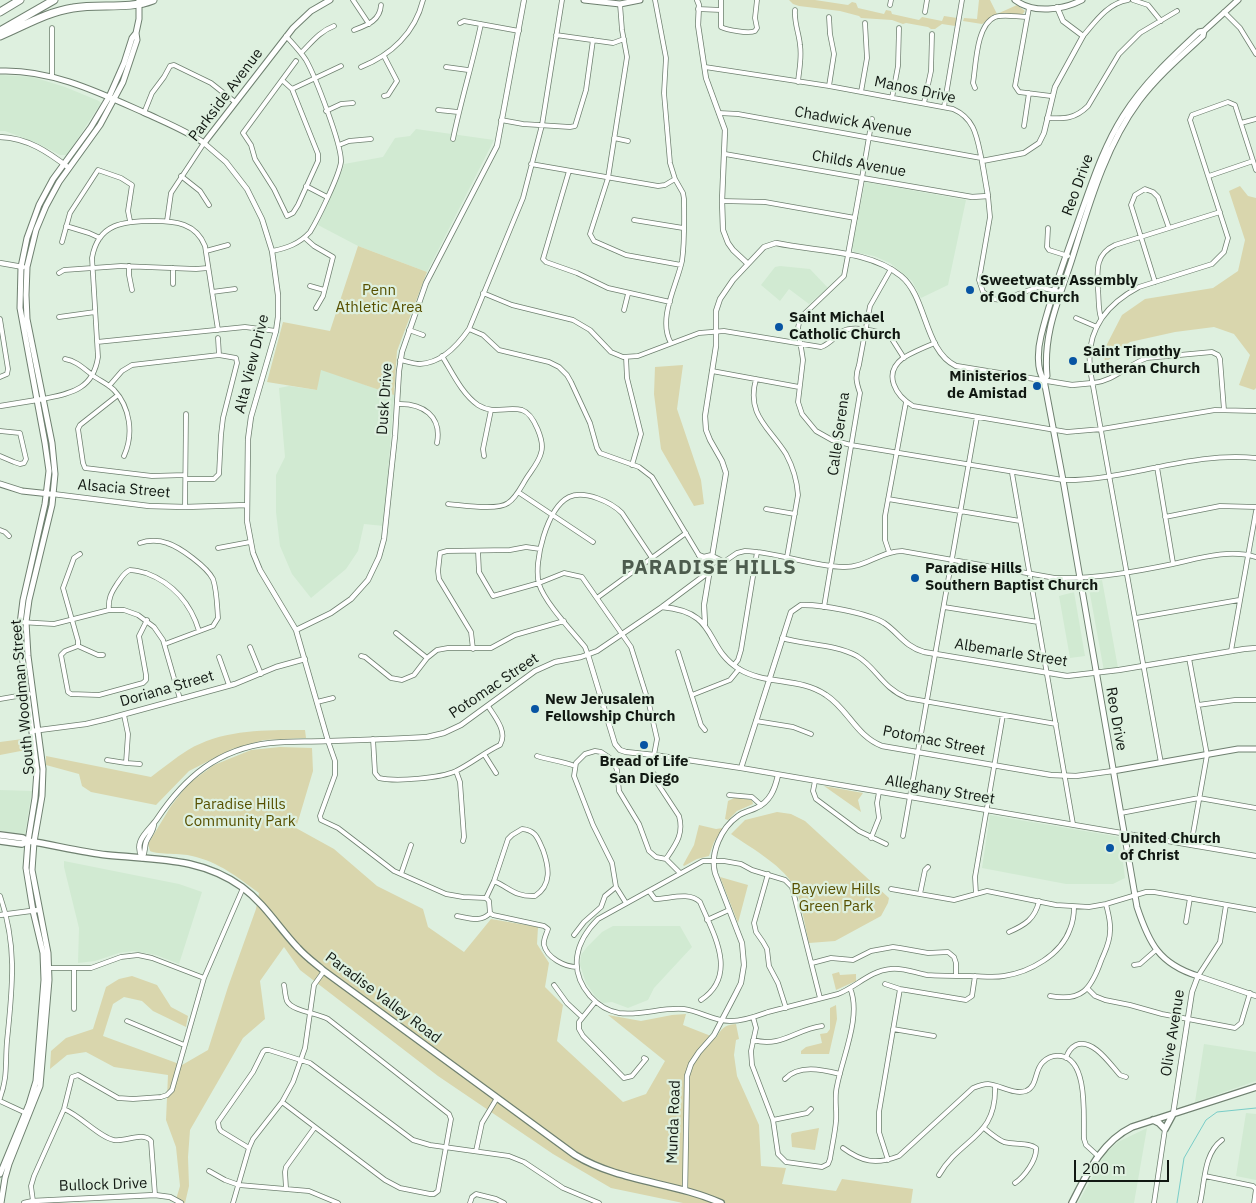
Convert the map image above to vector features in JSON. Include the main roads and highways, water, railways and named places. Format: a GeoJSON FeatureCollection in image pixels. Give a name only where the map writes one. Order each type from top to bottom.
{"type":"FeatureCollection","features":[{"type":"Feature","properties":{"kind":"highway"},"geometry":{"type":"LineString","coordinates":[[0,7],[12,0]]}},
{"type":"Feature","properties":{"kind":"highway"},"geometry":{"type":"LineString","coordinates":[[0,12],[20,0]]}},
{"type":"Feature","properties":{"kind":"highway"},"geometry":{"type":"LineString","coordinates":[[0,31],[54,0]]}},
{"type":"Feature","properties":{"kind":"highway"},"geometry":{"type":"LineString","coordinates":[[0,36],[43,16],[71,8],[153,0]]}},
{"type":"Feature","properties":{"kind":"main road","name":"Parkside Avenue"},"geometry":{"type":"LineString","coordinates":[[204,143],[286,36],[312,11],[330,0]]}},
{"type":"Feature","properties":{"kind":"main road"},"geometry":{"type":"LineString","coordinates":[[584,0],[620,4],[640,0]]}},
{"type":"Feature","properties":{"kind":"main road"},"geometry":{"type":"LineString","coordinates":[[1016,0],[1029,8],[1043,9],[1076,3],[1082,0]]}},
{"type":"Feature","properties":{"kind":"main road"},"geometry":{"type":"LineString","coordinates":[[1056,0],[1057,7]]}},
{"type":"Feature","properties":{"kind":"main road","name":"Reo Drive"},"geometry":{"type":"LineString","coordinates":[[1044,380],[1047,376],[1046,351],[1048,334],[1105,161],[1122,127],[1139,102],[1167,68],[1238,0]]}},
{"type":"Feature","properties":{"kind":"main road","name":"South Woodman Street"},"geometry":{"type":"LineString","coordinates":[[66,166],[96,131],[114,100],[134,54],[140,2]]}},
{"type":"Feature","properties":{"kind":"main road","name":"Reo Drive"},"geometry":{"type":"LineString","coordinates":[[1198,976],[1175,966],[1156,950],[1146,933],[1135,895],[1063,480],[1044,380],[1041,376],[1039,351],[1041,336],[1054,290],[1100,160],[1134,99],[1164,64],[1199,32],[1204,31]]}},
{"type":"Feature","properties":{"kind":"main road","name":"South Woodman Street"},"geometry":{"type":"LineString","coordinates":[[35,731],[26,622],[50,494],[48,460],[28,319],[24,267],[41,216],[66,166],[109,97],[132,38],[136,33]]}},
{"type":"Feature","properties":{"kind":"main road","name":"Alta View Drive"},"geometry":{"type":"LineString","coordinates":[[0,71],[16,71],[52,76],[109,97],[172,124],[204,143]]}},
{"type":"Feature","properties":{"kind":"main road","name":"Alsacia Street"},"geometry":{"type":"LineString","coordinates":[[0,484],[22,491],[50,494]]}},
{"type":"Feature","properties":{"kind":"main road","name":"South Woodman Street"},"geometry":{"type":"LineString","coordinates":[[1,1203],[5,1178],[27,1114],[37,1071],[47,968],[35,910],[31,842],[43,783],[43,769],[27,695],[20,643],[20,622],[22,600],[50,494]]}},
{"type":"Feature","properties":{"kind":"main road","name":"Potomac Street"},"geometry":{"type":"LineString","coordinates":[[1113,771],[1238,749],[1256,749]]}},
{"type":"Feature","properties":{"kind":"main road","name":"Paradise Valley Road"},"geometry":{"type":"LineString","coordinates":[[0,835],[104,855],[174,860],[196,864],[219,873],[243,887],[268,911],[299,949],[324,971],[563,1147],[588,1163],[613,1173],[685,1190],[721,1203]]}},
{"type":"Feature","properties":{"kind":"main road","name":"Paradise Valley Road"},"geometry":{"type":"LineString","coordinates":[[0,841],[22,844],[31,842]]}},
{"type":"Feature","properties":{"kind":"main road"},"geometry":{"type":"LineString","coordinates":[[1072,1203],[1098,1156],[1109,1142],[1124,1131],[1256,1088]]}},
{"type":"Feature","properties":{"kind":"main road","name":"South Woodman Street"},"geometry":{"type":"LineString","coordinates":[[0,1174],[27,1114]]}},
{"type":"Feature","properties":{"kind":"main road"},"geometry":{"type":"LineString","coordinates":[[1153,1120],[1159,1122],[1165,1129],[1173,1114]]}},
{"type":"Feature","properties":{"kind":"waterway"},"geometry":{"type":"LineString","coordinates":[[1177,1203],[1184,1158],[1206,1120],[1217,1112],[1256,1108]]}},
{"type":"Feature","properties":{"kind":"place","name":"Sweetwater Assembly of God Church"},"geometry":{"type":"Point","coordinates":[970,290]}},
{"type":"Feature","properties":{"kind":"place","name":"Saint Michael Catholic Church"},"geometry":{"type":"Point","coordinates":[779,327]}},
{"type":"Feature","properties":{"kind":"place","name":"Saint Timothy Lutheran Church"},"geometry":{"type":"Point","coordinates":[1073,361]}},
{"type":"Feature","properties":{"kind":"place","name":"Ministerios de Amistad"},"geometry":{"type":"Point","coordinates":[1037,386]}},
{"type":"Feature","properties":{"kind":"place","name":"Paradise Hills Southern Baptist Church"},"geometry":{"type":"Point","coordinates":[915,578]}},
{"type":"Feature","properties":{"kind":"place","name":"New Jerusalem Fellowship Church"},"geometry":{"type":"Point","coordinates":[535,709]}},
{"type":"Feature","properties":{"kind":"place","name":"Bread of Life San Diego"},"geometry":{"type":"Point","coordinates":[644,745]}},
{"type":"Feature","properties":{"kind":"place","name":"United Church of Christ"},"geometry":{"type":"Point","coordinates":[1110,848]}},
{"type":"Feature","properties":{"kind":"district","name":"PARADISE HILLS"},"geometry":{"type":"Point","coordinates":[709,568]}},
{"type":"Feature","properties":{"kind":"park label","name":"Penn Athletic Area"},"geometry":{"type":"Point","coordinates":[379,300]}},
{"type":"Feature","properties":{"kind":"park label","name":"Paradise Hills Community Park"},"geometry":{"type":"Point","coordinates":[240,814]}},
{"type":"Feature","properties":{"kind":"park label","name":"Bayview Hills Green Park"},"geometry":{"type":"Point","coordinates":[836,898]}}]}
